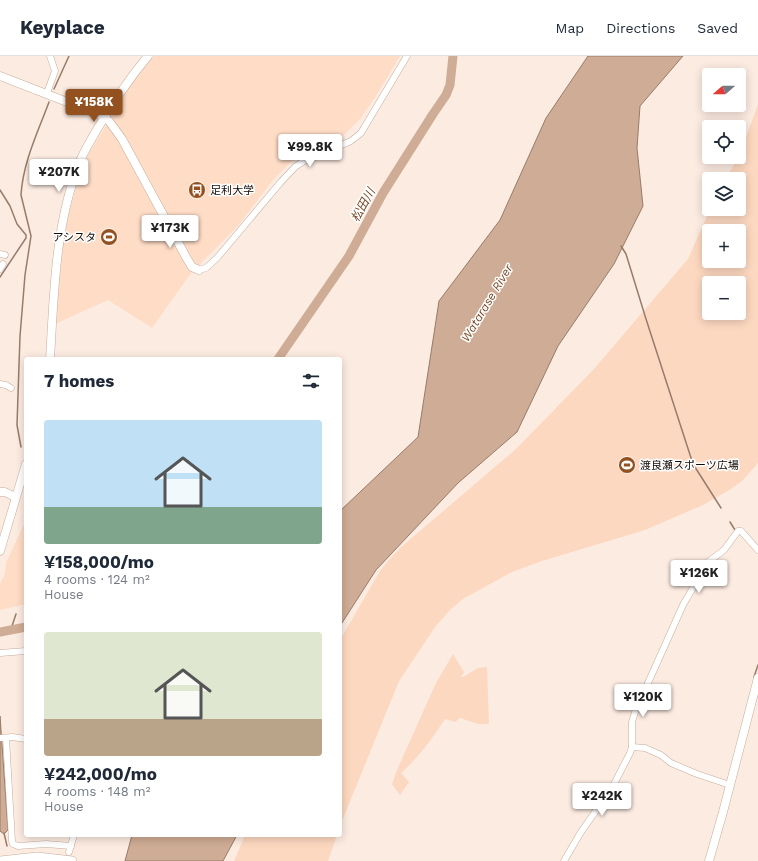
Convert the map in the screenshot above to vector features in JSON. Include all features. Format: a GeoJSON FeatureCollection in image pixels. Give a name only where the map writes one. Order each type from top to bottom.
{"type":"FeatureCollection","features":[{"type":"Feature","properties":{"kind":"main road"},"geometry":{"type":"LineString","coordinates":[[0,861],[37,857],[72,861]]}},
{"type":"Feature","properties":{"kind":"street"},"geometry":{"type":"LineString","coordinates":[[47,93],[55,71],[50,56]]}},
{"type":"Feature","properties":{"kind":"street"},"geometry":{"type":"LineString","coordinates":[[50,357],[58,249],[67,203],[79,163],[118,93],[148,56]]}},
{"type":"Feature","properties":{"kind":"street"},"geometry":{"type":"LineString","coordinates":[[0,76],[91,111],[104,117],[113,125],[189,263],[195,270],[199,270],[206,268],[217,258],[295,167],[304,161],[351,141],[361,133],[407,56]]}},
{"type":"Feature","properties":{"kind":"street"},"geometry":{"type":"LineString","coordinates":[[0,384],[11,388]]}},
{"type":"Feature","properties":{"kind":"street"},"geometry":{"type":"LineString","coordinates":[[0,550],[24,470]]}},
{"type":"Feature","properties":{"kind":"street"},"geometry":{"type":"LineString","coordinates":[[0,492],[5,492],[15,497]]}},
{"type":"Feature","properties":{"kind":"street"},"geometry":{"type":"LineString","coordinates":[[564,861],[585,826],[612,788],[632,747],[632,722],[639,702],[683,605],[708,562],[724,550],[738,531],[741,531],[758,550]]}},
{"type":"Feature","properties":{"kind":"street"},"geometry":{"type":"LineString","coordinates":[[0,653],[24,651]]}},
{"type":"Feature","properties":{"kind":"street"},"geometry":{"type":"LineString","coordinates":[[709,861],[758,678]]}},
{"type":"Feature","properties":{"kind":"street"},"geometry":{"type":"LineString","coordinates":[[24,739],[3,738],[13,844],[18,846],[46,844],[70,849],[73,837]]}},
{"type":"Feature","properties":{"kind":"street"},"geometry":{"type":"LineString","coordinates":[[632,747],[645,748],[661,755],[672,763],[697,774],[730,785]]}},
{"type":"Feature","properties":{"kind":"shaded area"},"geometry":{"type":"Polygon","coordinates":[[[154,56],[400,56],[360,119],[343,136],[318,147],[291,162],[273,180],[238,226],[191,273],[152,328],[108,300],[55,324],[65,227],[84,161],[133,82],[154,56]]]}},
{"type":"Feature","properties":{"kind":"shaded area","name":"渡良瀬スポーツ広場"},"geometry":{"type":"Polygon","coordinates":[[[758,104],[758,463],[743,480],[731,489],[703,505],[645,530],[542,561],[512,572],[463,599],[450,610],[435,627],[399,681],[342,821],[342,637],[380,571],[400,548],[516,449],[593,370],[688,259],[702,227],[702,268],[746,268],[746,224],[703,224],[707,216],[746,216],[746,172],[729,172],[735,164],[746,164],[746,137],[758,104]]]}},
{"type":"Feature","properties":{"kind":"shaded area"},"geometry":{"type":"Polygon","coordinates":[[[24,524],[24,604],[0,610],[0,584],[5,574],[6,563],[24,524]]]}},
{"type":"Feature","properties":{"kind":"shaded area"},"geometry":{"type":"Polygon","coordinates":[[[453,654],[464,672],[461,677],[478,668],[487,667],[489,724],[478,724],[460,718],[455,722],[445,719],[425,748],[401,773],[409,782],[400,795],[392,784],[397,770],[436,683],[453,654]]]}},
{"type":"Feature","properties":{"kind":"shaded area"},"geometry":{"type":"Polygon","coordinates":[[[244,837],[336,837],[328,861],[234,861],[244,837]]]}},
{"type":"Feature","properties":{"kind":"water","name":"Watarase River"},"geometry":{"type":"Polygon","coordinates":[[[588,56],[683,56],[640,106],[637,148],[643,206],[614,264],[558,346],[517,432],[458,483],[376,570],[342,623],[342,509],[418,437],[439,301],[500,220],[546,118],[588,56]]]}},
{"type":"Feature","properties":{"kind":"water"},"geometry":{"type":"Polygon","coordinates":[[[0,716],[8,830],[4,834],[0,831],[0,716]]]}},
{"type":"Feature","properties":{"kind":"water"},"geometry":{"type":"Polygon","coordinates":[[[131,837],[236,837],[223,861],[125,861],[131,837]]]}},
{"type":"Feature","properties":{"kind":"waterway"},"geometry":{"type":"LineString","coordinates":[[54,89],[69,56]]}},
{"type":"Feature","properties":{"kind":"waterway","name":"松田川"},"geometry":{"type":"LineString","coordinates":[[279,357],[349,256],[383,193],[446,95],[450,85],[453,56]]}},
{"type":"Feature","properties":{"kind":"waterway"},"geometry":{"type":"LineString","coordinates":[[21,447],[17,425],[20,336],[25,275],[31,236],[21,195],[22,183],[28,159],[49,102]]}},
{"type":"Feature","properties":{"kind":"waterway"},"geometry":{"type":"LineString","coordinates":[[0,190],[10,206],[17,224],[26,235],[26,238],[0,277]]}},
{"type":"Feature","properties":{"kind":"waterway"},"geometry":{"type":"LineString","coordinates":[[621,246],[626,254],[693,464],[721,508]]}},
{"type":"Feature","properties":{"kind":"waterway"},"geometry":{"type":"LineString","coordinates":[[730,522],[735,530]]}},
{"type":"Feature","properties":{"kind":"waterway"},"geometry":{"type":"LineString","coordinates":[[11,629],[16,614]]}},
{"type":"Feature","properties":{"kind":"waterway","name":"松田川"},"geometry":{"type":"LineString","coordinates":[[0,632],[24,627]]}},
{"type":"Feature","properties":{"kind":"waterway"},"geometry":{"type":"LineString","coordinates":[[754,677],[758,665]]}},
{"type":"Feature","properties":{"kind":"waterway"},"geometry":{"type":"LineString","coordinates":[[4,833],[7,846]]}},
{"type":"Feature","properties":{"kind":"place","name":"足利大学"},"geometry":{"type":"Point","coordinates":[197,190]}},
{"type":"Feature","properties":{"kind":"place","name":"アシスタ"},"geometry":{"type":"Point","coordinates":[109,237]}},
{"type":"Feature","properties":{"kind":"place","name":"渡良瀬スポーツ広場"},"geometry":{"type":"Point","coordinates":[627,465]}}]}
